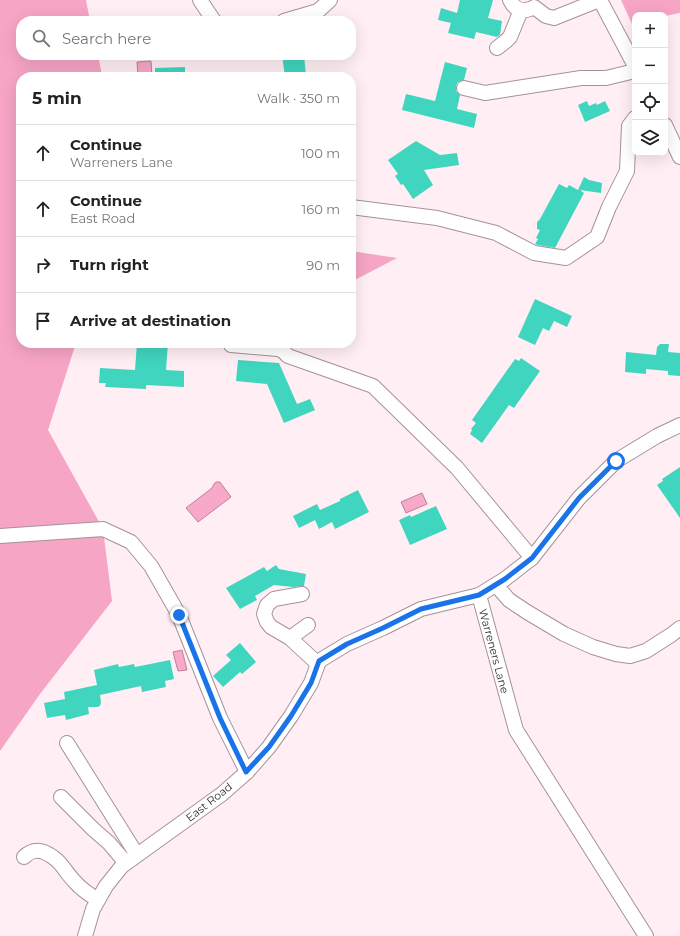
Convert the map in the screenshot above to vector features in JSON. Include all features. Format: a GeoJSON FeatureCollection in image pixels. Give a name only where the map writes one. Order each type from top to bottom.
{"type":"FeatureCollection","features":[{"type":"Feature","properties":{"kind":"street"},"geometry":{"type":"LineString","coordinates":[[200,0],[211,16]]}},
{"type":"Feature","properties":{"kind":"street"},"geometry":{"type":"LineString","coordinates":[[301,16],[318,11],[330,0]]}},
{"type":"Feature","properties":{"kind":"street"},"geometry":{"type":"LineString","coordinates":[[510,0],[513,6],[517,9],[531,6],[546,16],[554,18],[599,0],[632,60]]}},
{"type":"Feature","properties":{"kind":"street"},"geometry":{"type":"LineString","coordinates":[[497,48],[510,37],[531,6]]}},
{"type":"Feature","properties":{"kind":"street"},"geometry":{"type":"LineString","coordinates":[[464,88],[485,93],[581,78],[606,78],[632,72]]}},
{"type":"Feature","properties":{"kind":"street"},"geometry":{"type":"LineString","coordinates":[[356,208],[437,218],[496,233],[534,253],[566,258],[598,237],[609,207],[627,171],[629,126],[634,120]]}},
{"type":"Feature","properties":{"kind":"street"},"geometry":{"type":"LineString","coordinates":[[668,130],[677,144],[680,157]]}},
{"type":"Feature","properties":{"kind":"street"},"geometry":{"type":"LineString","coordinates":[[266,348],[278,349],[283,351],[288,356],[373,386],[457,468],[532,558]]}},
{"type":"Feature","properties":{"kind":"street","name":"Warreners Lane"},"geometry":{"type":"LineString","coordinates":[[646,936],[516,730],[479,595],[505,579],[532,558],[579,498],[616,461],[651,439],[680,425]]}},
{"type":"Feature","properties":{"kind":"street"},"geometry":{"type":"LineString","coordinates":[[0,536],[103,529],[132,542],[151,566],[179,615],[220,718],[246,772]]}},
{"type":"Feature","properties":{"kind":"street"},"geometry":{"type":"LineString","coordinates":[[496,585],[509,600],[564,634],[593,647],[616,654],[630,656],[646,651],[680,628]]}},
{"type":"Feature","properties":{"kind":"street"},"geometry":{"type":"LineString","coordinates":[[302,594],[274,599],[267,605],[264,614],[271,627],[290,638],[318,664],[319,661],[347,644],[421,609],[479,595]]}},
{"type":"Feature","properties":{"kind":"street"},"geometry":{"type":"LineString","coordinates":[[290,638],[308,626]]}},
{"type":"Feature","properties":{"kind":"street","name":"East Road"},"geometry":{"type":"LineString","coordinates":[[85,936],[98,900],[106,886],[122,866],[222,794],[246,772],[269,747],[291,716],[311,683],[318,664]]}},
{"type":"Feature","properties":{"kind":"street"},"geometry":{"type":"LineString","coordinates":[[67,743],[131,859]]}},
{"type":"Feature","properties":{"kind":"street"},"geometry":{"type":"LineString","coordinates":[[60,797],[109,843],[131,859]]}},
{"type":"Feature","properties":{"kind":"street"},"geometry":{"type":"LineString","coordinates":[[24,856],[30,852],[39,850],[52,856],[60,863],[75,882],[98,900]]}},
{"type":"Feature","properties":{"kind":"shaded area"},"geometry":{"type":"Polygon","coordinates":[[[0,0],[86,0],[89,16],[16,16],[16,60],[99,60],[101,72],[16,72],[16,348],[74,348],[48,430],[103,529],[112,601],[40,694],[0,751],[0,0]]]}},
{"type":"Feature","properties":{"kind":"shaded area"},"geometry":{"type":"Polygon","coordinates":[[[621,0],[680,0],[680,13],[668,15],[668,12],[632,12],[632,24],[621,0]]]}},
{"type":"Feature","properties":{"kind":"shaded area"},"geometry":{"type":"Polygon","coordinates":[[[151,61],[152,72],[138,72],[137,62],[151,61]]]}},
{"type":"Feature","properties":{"kind":"shaded area"},"geometry":{"type":"Polygon","coordinates":[[[356,252],[397,258],[356,279],[356,252]]]}},
{"type":"Feature","properties":{"kind":"shaded area"},"geometry":{"type":"Polygon","coordinates":[[[216,482],[220,482],[231,497],[198,522],[186,508],[212,488],[216,482]]]}},
{"type":"Feature","properties":{"kind":"shaded area"},"geometry":{"type":"Polygon","coordinates":[[[422,493],[427,504],[406,513],[401,502],[422,493]]]}},
{"type":"Feature","properties":{"kind":"shaded area"},"geometry":{"type":"Polygon","coordinates":[[[182,650],[187,670],[178,671],[173,652],[182,650]]]}},
{"type":"Feature","properties":{"kind":"building"},"geometry":{"type":"Polygon","coordinates":[[[460,0],[493,0],[488,18],[502,21],[500,35],[497,37],[476,32],[474,39],[448,33],[451,23],[438,20],[441,8],[457,13],[460,0]]]}},
{"type":"Feature","properties":{"kind":"building"},"geometry":{"type":"Polygon","coordinates":[[[283,60],[304,60],[306,72],[284,72],[283,60]]]}},
{"type":"Feature","properties":{"kind":"building"},"geometry":{"type":"Polygon","coordinates":[[[445,62],[467,68],[464,80],[458,82],[456,86],[456,91],[460,95],[457,109],[477,114],[474,128],[402,110],[406,94],[435,101],[445,62]]]}},
{"type":"Feature","properties":{"kind":"building"},"geometry":{"type":"Polygon","coordinates":[[[185,67],[185,72],[155,72],[155,68],[185,67]]]}},
{"type":"Feature","properties":{"kind":"building"},"geometry":{"type":"Polygon","coordinates":[[[587,101],[589,106],[596,103],[597,105],[605,101],[610,111],[585,122],[578,105],[587,101]]]}},
{"type":"Feature","properties":{"kind":"building"},"geometry":{"type":"Polygon","coordinates":[[[416,141],[440,155],[457,153],[459,165],[424,170],[433,185],[413,199],[403,184],[401,185],[395,176],[398,174],[388,160],[416,141]]]}},
{"type":"Feature","properties":{"kind":"building"},"geometry":{"type":"Polygon","coordinates":[[[584,177],[589,180],[602,183],[601,193],[580,190],[584,193],[555,248],[535,244],[540,230],[537,229],[537,222],[559,184],[567,188],[569,185],[578,190],[584,177]]]}},
{"type":"Feature","properties":{"kind":"building"},"geometry":{"type":"Polygon","coordinates":[[[535,299],[572,316],[567,327],[554,321],[549,331],[543,328],[535,345],[518,337],[535,299]]]}},
{"type":"Feature","properties":{"kind":"building"},"geometry":{"type":"Polygon","coordinates":[[[660,344],[669,344],[668,352],[680,353],[680,376],[668,375],[668,371],[646,369],[646,374],[625,372],[626,352],[656,355],[657,347],[660,344]]]}},
{"type":"Feature","properties":{"kind":"building"},"geometry":{"type":"Polygon","coordinates":[[[137,348],[168,348],[166,370],[184,371],[184,387],[146,385],[146,389],[105,387],[106,383],[99,383],[100,368],[135,370],[137,348]]]}},
{"type":"Feature","properties":{"kind":"building"},"geometry":{"type":"Polygon","coordinates":[[[521,358],[540,371],[514,408],[509,405],[482,443],[470,434],[471,429],[476,423],[472,420],[515,359],[519,361],[521,358]]]}},
{"type":"Feature","properties":{"kind":"building"},"geometry":{"type":"Polygon","coordinates":[[[238,360],[279,363],[297,404],[310,399],[315,410],[284,423],[267,384],[236,381],[238,360]]]}},
{"type":"Feature","properties":{"kind":"building"},"geometry":{"type":"Polygon","coordinates":[[[680,467],[680,518],[657,485],[663,481],[662,479],[680,467]]]}},
{"type":"Feature","properties":{"kind":"building"},"geometry":{"type":"Polygon","coordinates":[[[358,490],[369,512],[335,529],[332,522],[319,529],[315,520],[299,528],[293,516],[317,504],[320,510],[340,501],[340,499],[358,490]]]}},
{"type":"Feature","properties":{"kind":"building"},"geometry":{"type":"Polygon","coordinates":[[[436,506],[447,529],[410,545],[399,520],[410,515],[411,517],[436,506]]]}},
{"type":"Feature","properties":{"kind":"building"},"geometry":{"type":"Polygon","coordinates":[[[276,565],[279,569],[306,574],[304,586],[293,587],[274,585],[255,596],[257,600],[240,609],[226,588],[264,567],[267,571],[276,565]]]}},
{"type":"Feature","properties":{"kind":"building"},"geometry":{"type":"Polygon","coordinates":[[[240,643],[256,662],[242,674],[240,672],[223,687],[213,676],[231,660],[226,655],[240,643]]]}},
{"type":"Feature","properties":{"kind":"building"},"geometry":{"type":"Polygon","coordinates":[[[170,660],[174,679],[165,681],[166,687],[142,692],[141,686],[100,695],[100,706],[88,707],[89,714],[66,720],[65,715],[47,718],[44,703],[65,699],[64,692],[97,685],[94,670],[118,664],[119,667],[134,664],[135,667],[170,660]]]}},
{"type":"Feature","properties":{"kind":"route"},"geometry":{"type":"LineString","coordinates":[[179,615],[220,718],[246,772],[269,747],[291,716],[311,683],[319,661],[347,644],[421,609],[479,595],[505,579],[532,558],[579,498],[616,461]]}}]}
